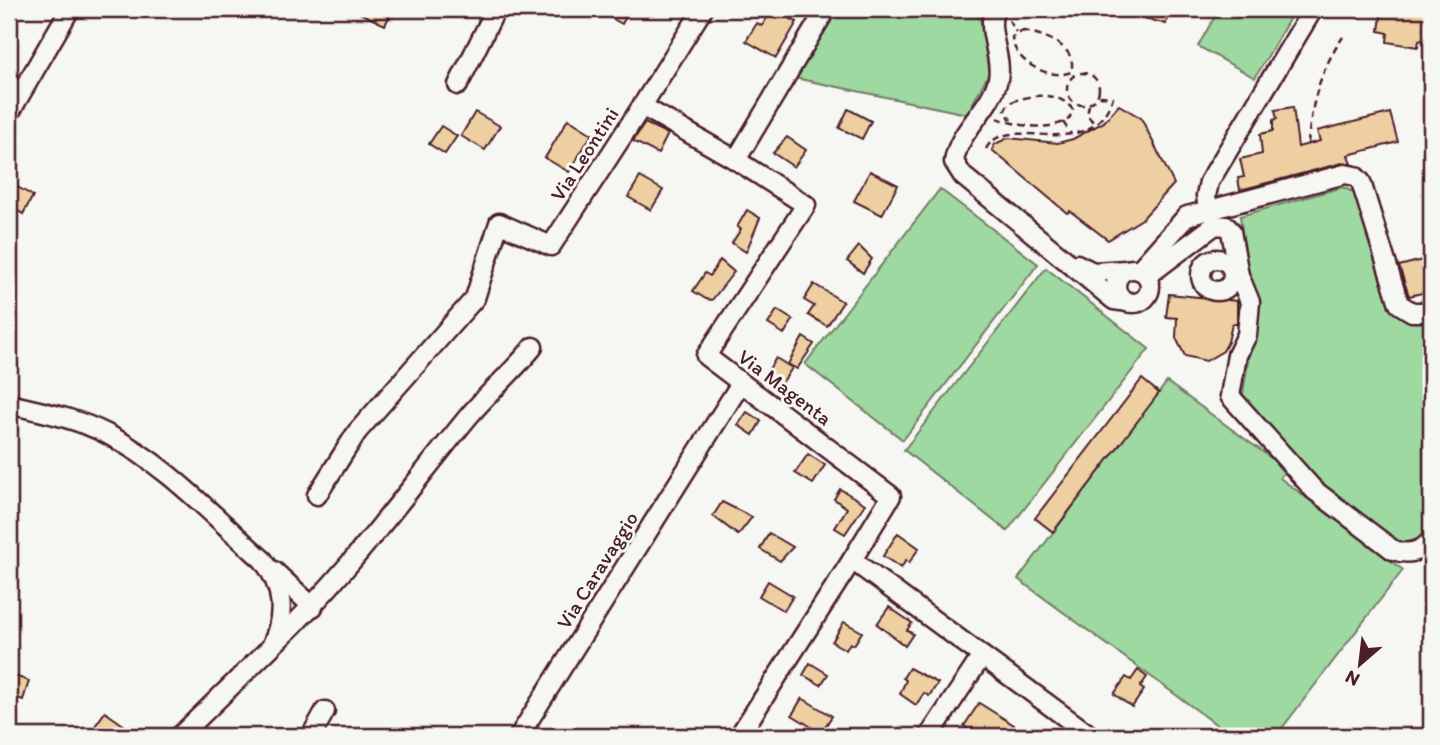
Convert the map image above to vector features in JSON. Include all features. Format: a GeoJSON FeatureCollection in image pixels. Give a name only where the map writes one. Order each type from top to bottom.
{"type":"FeatureCollection","features":[{"type":"Feature","properties":{"kind":"street"},"geometry":{"type":"LineString","coordinates":[[9,114],[70,9]]}},
{"type":"Feature","properties":{"kind":"street"},"geometry":{"type":"LineString","coordinates":[[458,85],[496,9]]}},
{"type":"Feature","properties":{"kind":"street"},"geometry":{"type":"LineString","coordinates":[[642,106],[703,9]]}},
{"type":"Feature","properties":{"kind":"street"},"geometry":{"type":"LineString","coordinates":[[736,160],[826,9]]}},
{"type":"Feature","properties":{"kind":"street"},"geometry":{"type":"LineString","coordinates":[[995,9],[990,17],[999,63],[997,83],[958,145],[954,162],[963,176],[1114,300],[1139,301],[1147,295],[1150,286],[1138,272],[1093,271],[1061,256]]}},
{"type":"Feature","properties":{"kind":"street"},"geometry":{"type":"LineString","coordinates":[[1208,209],[1206,196],[1209,182],[1313,9]]}},
{"type":"Feature","properties":{"kind":"street","name":"Via Leontini"},"geometry":{"type":"LineString","coordinates":[[317,495],[357,432],[475,298],[499,223],[551,246],[642,106],[736,160]]}},
{"type":"Feature","properties":{"kind":"street","name":"Via Magenta"},"geometry":{"type":"LineString","coordinates":[[736,160],[806,205],[706,356],[891,496],[852,560]]}},
{"type":"Feature","properties":{"kind":"street"},"geometry":{"type":"LineString","coordinates":[[1138,272],[1187,216],[1345,174],[1354,176],[1361,182],[1399,304],[1412,312],[1431,312]]}},
{"type":"Feature","properties":{"kind":"street"},"geometry":{"type":"LineString","coordinates":[[1129,302],[1120,298],[1116,289],[1117,279],[1138,272],[1215,225],[1226,226],[1231,231],[1236,274],[1250,302],[1247,335],[1237,355],[1229,390],[1235,404],[1294,464],[1314,490],[1393,550],[1404,554],[1416,551],[1431,540]]}},
{"type":"Feature","properties":{"kind":"street"},"geometry":{"type":"LineString","coordinates":[[180,736],[313,607],[478,406],[513,372],[533,347]]}},
{"type":"Feature","properties":{"kind":"street","name":"Via Caravaggio"},"geometry":{"type":"LineString","coordinates":[[519,736],[741,383]]}},
{"type":"Feature","properties":{"kind":"street"},"geometry":{"type":"LineString","coordinates":[[9,404],[80,422],[133,449],[158,467],[313,607]]}},
{"type":"Feature","properties":{"kind":"street"},"geometry":{"type":"LineString","coordinates":[[262,560],[273,574],[282,604],[277,634],[271,647]]}},
{"type":"Feature","properties":{"kind":"street"},"geometry":{"type":"LineString","coordinates":[[739,736],[852,560],[1091,736]]}},
{"type":"Feature","properties":{"kind":"street"},"geometry":{"type":"LineString","coordinates":[[929,736],[982,656]]}},
{"type":"Feature","properties":{"kind":"street"},"geometry":{"type":"LineString","coordinates":[[311,736],[324,711]]}},
{"type":"Feature","properties":{"kind":"path"},"geometry":{"type":"LineString","coordinates":[[1090,104],[1071,104],[1059,99],[1030,96],[1008,104],[1005,110],[1011,120],[1045,127],[1063,122],[1072,116],[1071,104],[1066,91],[1072,74],[1072,60],[1050,39],[1023,31],[1012,37],[1017,52],[1036,68],[1048,73],[1072,74],[1085,72],[1095,77],[1099,88],[1098,96],[1090,104],[1087,115],[1094,123]]}},
{"type":"Feature","properties":{"kind":"path"},"geometry":{"type":"LineString","coordinates":[[1308,144],[1314,95],[1332,53],[1343,37]]}},
{"type":"Feature","properties":{"kind":"path"},"geometry":{"type":"LineString","coordinates":[[986,149],[991,140],[1007,133],[1044,137],[1071,134],[1094,123],[1108,109],[1113,97],[1098,96]]}},
{"type":"Feature","properties":{"kind":"path"},"geometry":{"type":"LineString","coordinates":[[1063,122],[1071,134]]}},
{"type":"Feature","properties":{"kind":"path"},"geometry":{"type":"LineString","coordinates":[[1044,137],[1045,127]]}},
{"type":"Feature","properties":{"kind":"green space"},"geometry":{"type":"Polygon","coordinates":[[[836,9],[975,9],[981,22],[989,73],[967,114],[795,78],[836,9]]]}},
{"type":"Feature","properties":{"kind":"green space"},"geometry":{"type":"Polygon","coordinates":[[[1219,9],[1295,9],[1255,78],[1198,46],[1219,9]]]}},
{"type":"Feature","properties":{"kind":"green space"},"geometry":{"type":"Polygon","coordinates":[[[1343,187],[1355,193],[1392,308],[1406,320],[1431,323],[1431,532],[1409,542],[1395,542],[1319,487],[1242,400],[1257,303],[1247,273],[1240,216],[1343,187]]]}},
{"type":"Feature","properties":{"kind":"green space"},"geometry":{"type":"Polygon","coordinates":[[[940,189],[1038,264],[903,440],[805,364],[940,189]]]}},
{"type":"Feature","properties":{"kind":"green space"},"geometry":{"type":"Polygon","coordinates":[[[1046,268],[1149,349],[1007,531],[904,450],[1046,268]]]}},
{"type":"Feature","properties":{"kind":"green space"},"geometry":{"type":"Polygon","coordinates":[[[1167,382],[1286,469],[1280,478],[1403,570],[1276,736],[1232,736],[1018,579],[1167,382]]]}},
{"type":"Feature","properties":{"kind":"building"},"geometry":{"type":"Polygon","coordinates":[[[351,9],[393,9],[385,25],[351,9]]]}},
{"type":"Feature","properties":{"kind":"building"},"geometry":{"type":"Polygon","coordinates":[[[595,9],[630,9],[622,24],[595,9]]]}},
{"type":"Feature","properties":{"kind":"building"},"geometry":{"type":"Polygon","coordinates":[[[772,9],[797,22],[776,58],[746,41],[757,23],[762,26],[772,9]]]}},
{"type":"Feature","properties":{"kind":"building"},"geometry":{"type":"Polygon","coordinates":[[[1147,9],[1169,9],[1166,24],[1144,18],[1147,9]]]}},
{"type":"Feature","properties":{"kind":"building"},"geometry":{"type":"Polygon","coordinates":[[[1382,9],[1431,9],[1431,42],[1419,40],[1418,47],[1387,42],[1388,33],[1379,31],[1382,9]]]}},
{"type":"Feature","properties":{"kind":"building"},"geometry":{"type":"Polygon","coordinates":[[[1119,105],[1141,118],[1174,184],[1142,219],[1108,240],[1070,211],[1067,213],[992,150],[995,144],[1008,138],[1058,143],[1073,139],[1104,122],[1119,105]]]}},
{"type":"Feature","properties":{"kind":"building"},"geometry":{"type":"Polygon","coordinates":[[[1293,107],[1298,147],[1320,141],[1317,131],[1390,113],[1398,142],[1348,155],[1351,164],[1342,163],[1240,190],[1238,178],[1244,177],[1240,159],[1262,154],[1260,134],[1273,131],[1273,120],[1277,119],[1275,110],[1293,107]]]}},
{"type":"Feature","properties":{"kind":"building"},"geometry":{"type":"Polygon","coordinates":[[[848,109],[871,121],[862,139],[839,128],[848,109]]]}},
{"type":"Feature","properties":{"kind":"building"},"geometry":{"type":"Polygon","coordinates":[[[475,112],[500,126],[485,150],[461,136],[475,112]]]}},
{"type":"Feature","properties":{"kind":"building"},"geometry":{"type":"Polygon","coordinates":[[[568,119],[592,134],[569,172],[545,158],[568,119]]]}},
{"type":"Feature","properties":{"kind":"building"},"geometry":{"type":"Polygon","coordinates":[[[645,123],[668,134],[658,154],[633,141],[645,123]]]}},
{"type":"Feature","properties":{"kind":"building"},"geometry":{"type":"Polygon","coordinates":[[[441,126],[457,136],[445,154],[429,144],[441,126]]]}},
{"type":"Feature","properties":{"kind":"building"},"geometry":{"type":"Polygon","coordinates":[[[787,137],[806,150],[794,167],[773,153],[787,137]]]}},
{"type":"Feature","properties":{"kind":"building"},"geometry":{"type":"Polygon","coordinates":[[[870,171],[898,185],[882,215],[854,201],[870,171]]]}},
{"type":"Feature","properties":{"kind":"building"},"geometry":{"type":"Polygon","coordinates":[[[640,177],[663,190],[651,210],[628,197],[640,177]]]}},
{"type":"Feature","properties":{"kind":"building"},"geometry":{"type":"Polygon","coordinates":[[[9,182],[33,196],[23,214],[9,205],[9,182]]]}},
{"type":"Feature","properties":{"kind":"building"},"geometry":{"type":"Polygon","coordinates":[[[747,210],[760,218],[746,252],[732,243],[741,229],[737,227],[747,210]]]}},
{"type":"Feature","properties":{"kind":"building"},"geometry":{"type":"Polygon","coordinates":[[[859,246],[872,259],[863,273],[847,261],[859,246]]]}},
{"type":"Feature","properties":{"kind":"building"},"geometry":{"type":"Polygon","coordinates":[[[1430,258],[1431,291],[1409,296],[1399,266],[1430,258]]]}},
{"type":"Feature","properties":{"kind":"building"},"geometry":{"type":"Polygon","coordinates":[[[720,260],[734,272],[712,300],[706,299],[693,291],[705,273],[710,276],[720,260]]]}},
{"type":"Feature","properties":{"kind":"building"},"geometry":{"type":"Polygon","coordinates":[[[814,284],[843,302],[827,326],[808,315],[814,306],[804,300],[814,284]]]}},
{"type":"Feature","properties":{"kind":"building"},"geometry":{"type":"Polygon","coordinates":[[[1169,294],[1237,301],[1237,324],[1232,324],[1223,351],[1206,361],[1185,356],[1176,338],[1177,318],[1166,317],[1169,294]]]}},
{"type":"Feature","properties":{"kind":"building"},"geometry":{"type":"Polygon","coordinates":[[[777,310],[793,320],[784,334],[768,324],[777,310]]]}},
{"type":"Feature","properties":{"kind":"building"},"geometry":{"type":"Polygon","coordinates":[[[803,337],[814,344],[797,369],[788,364],[803,337]]]}},
{"type":"Feature","properties":{"kind":"building"},"geometry":{"type":"Polygon","coordinates":[[[776,358],[792,368],[780,386],[764,377],[776,358]]]}},
{"type":"Feature","properties":{"kind":"building"},"geometry":{"type":"Polygon","coordinates":[[[1142,379],[1159,393],[1053,532],[1035,518],[1142,379]]]}},
{"type":"Feature","properties":{"kind":"building"},"geometry":{"type":"Polygon","coordinates":[[[747,412],[761,421],[753,435],[738,425],[747,412]]]}},
{"type":"Feature","properties":{"kind":"building"},"geometry":{"type":"Polygon","coordinates":[[[808,454],[825,465],[813,484],[795,473],[808,454]]]}},
{"type":"Feature","properties":{"kind":"building"},"geometry":{"type":"Polygon","coordinates":[[[840,489],[865,504],[845,534],[835,528],[847,508],[834,499],[840,489]]]}},
{"type":"Feature","properties":{"kind":"building"},"geometry":{"type":"Polygon","coordinates":[[[722,502],[752,517],[738,535],[713,516],[722,502]]]}},
{"type":"Feature","properties":{"kind":"building"},"geometry":{"type":"Polygon","coordinates":[[[769,533],[793,547],[780,561],[760,549],[769,533]]]}},
{"type":"Feature","properties":{"kind":"building"},"geometry":{"type":"Polygon","coordinates":[[[898,533],[919,548],[909,563],[906,560],[901,568],[883,556],[898,533]]]}},
{"type":"Feature","properties":{"kind":"building"},"geometry":{"type":"Polygon","coordinates":[[[768,581],[793,596],[784,611],[759,596],[768,581]]]}},
{"type":"Feature","properties":{"kind":"building"},"geometry":{"type":"Polygon","coordinates":[[[889,607],[912,623],[907,630],[913,634],[905,646],[877,624],[889,607]]]}},
{"type":"Feature","properties":{"kind":"building"},"geometry":{"type":"Polygon","coordinates":[[[844,622],[862,632],[854,645],[850,643],[846,650],[832,642],[844,622]]]}},
{"type":"Feature","properties":{"kind":"building"},"geometry":{"type":"Polygon","coordinates":[[[810,663],[828,674],[821,685],[803,675],[810,663]]]}},
{"type":"Feature","properties":{"kind":"building"},"geometry":{"type":"Polygon","coordinates":[[[909,668],[938,683],[929,696],[924,693],[916,705],[900,694],[906,680],[903,678],[909,668]]]}},
{"type":"Feature","properties":{"kind":"building"},"geometry":{"type":"Polygon","coordinates":[[[1138,670],[1147,677],[1140,687],[1144,690],[1132,707],[1114,694],[1126,677],[1131,680],[1138,670]]]}},
{"type":"Feature","properties":{"kind":"building"},"geometry":{"type":"Polygon","coordinates":[[[9,674],[29,681],[23,700],[9,695],[9,674]]]}},
{"type":"Feature","properties":{"kind":"building"},"geometry":{"type":"Polygon","coordinates":[[[802,698],[832,716],[821,733],[792,715],[802,698]]]}},
{"type":"Feature","properties":{"kind":"building"},"geometry":{"type":"Polygon","coordinates":[[[979,703],[1014,725],[1006,736],[979,736],[964,726],[979,703]]]}},
{"type":"Feature","properties":{"kind":"building"},"geometry":{"type":"Polygon","coordinates":[[[105,712],[139,736],[88,736],[105,712]]]}}]}
